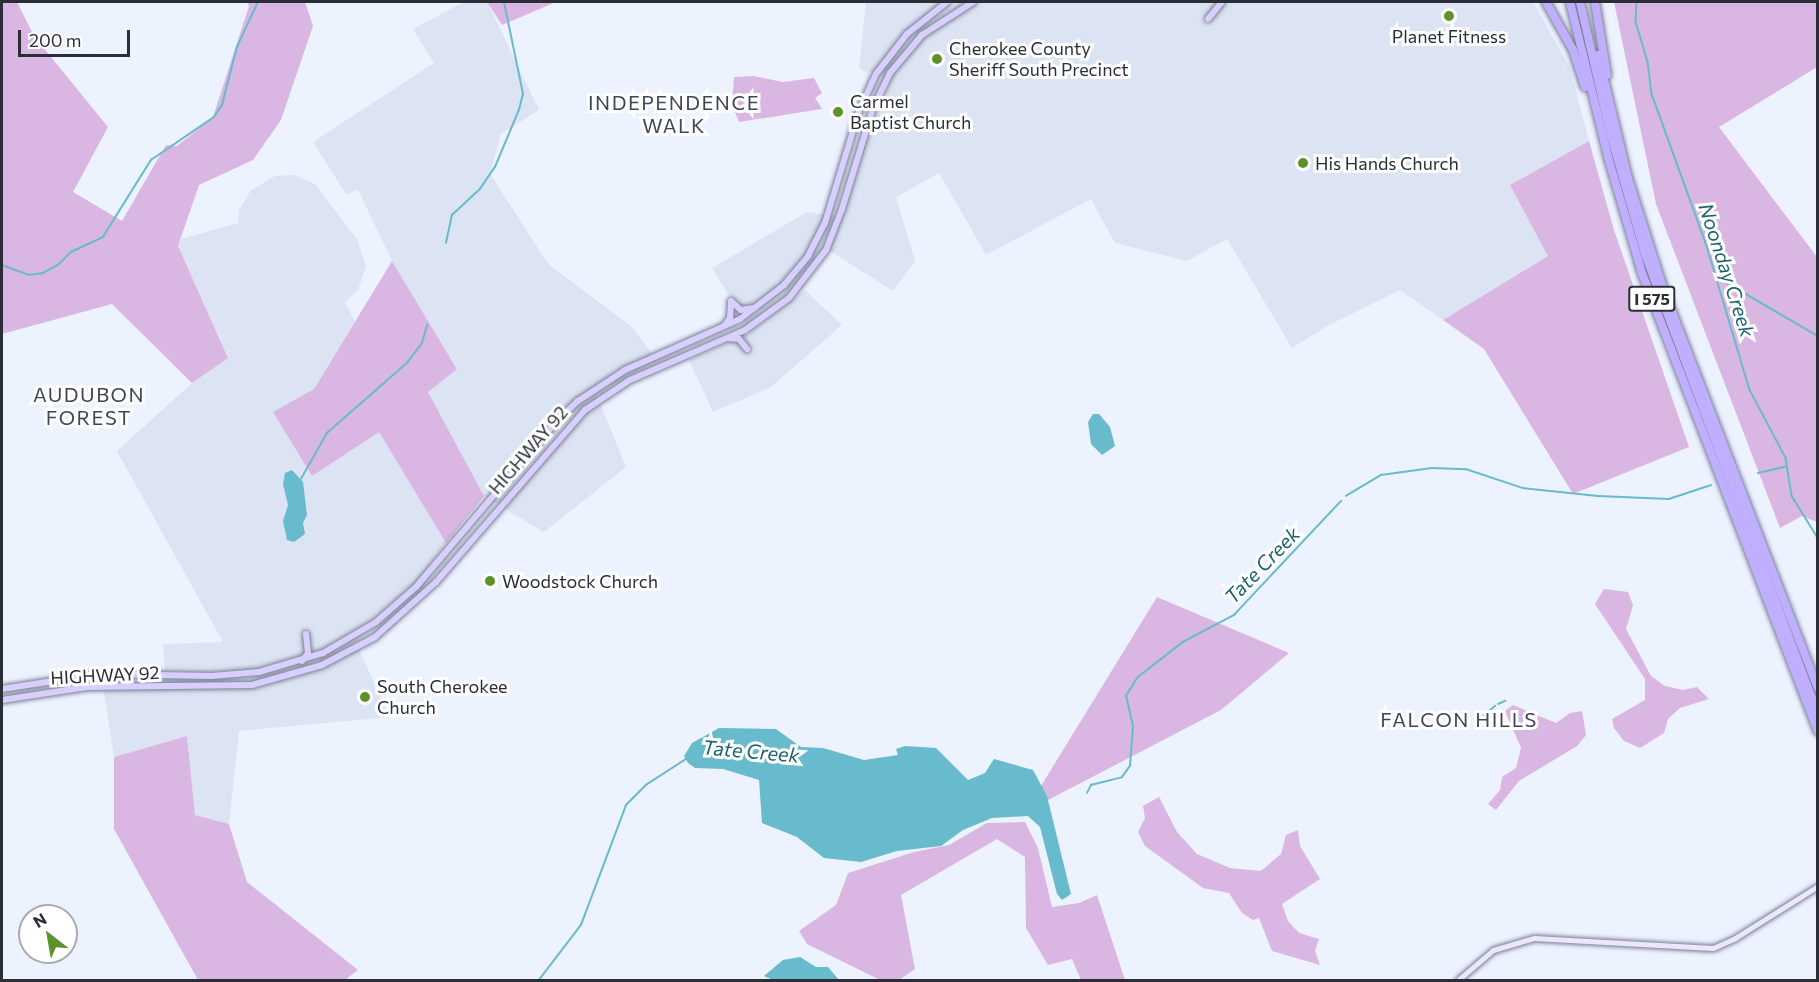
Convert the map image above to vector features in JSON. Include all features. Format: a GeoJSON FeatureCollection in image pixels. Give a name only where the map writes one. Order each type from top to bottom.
{"type":"FeatureCollection","features":[{"type":"Feature","properties":{"kind":"highway"},"geometry":{"type":"LineString","coordinates":[[1546,2],[1576,59],[1608,157]]}},
{"type":"Feature","properties":{"kind":"highway","name":"I 575"},"geometry":{"type":"LineString","coordinates":[[1570,2],[1608,157],[1659,321],[1818,731]]}},
{"type":"Feature","properties":{"kind":"highway"},"geometry":{"type":"LineString","coordinates":[[1580,2],[1611,136],[1645,254],[1818,714]]}},
{"type":"Feature","properties":{"kind":"highway","name":"I 575"},"geometry":{"type":"LineString","coordinates":[[1585,2],[1642,224],[1670,307],[1818,688]]}},
{"type":"Feature","properties":{"kind":"highway"},"geometry":{"type":"LineString","coordinates":[[1595,2],[1608,98]]}},
{"type":"Feature","properties":{"kind":"main road","name":"HIGHWAY 92"},"geometry":{"type":"LineString","coordinates":[[2,688],[98,674],[239,675],[301,662],[352,638],[406,597],[555,422],[578,401],[625,370],[723,327],[760,306],[799,269],[821,233],[862,102],[881,66],[907,34],[947,2]]}},
{"type":"Feature","properties":{"kind":"main road","name":"HIGHWAY 92"},"geometry":{"type":"LineString","coordinates":[[2,700],[87,687],[236,687],[297,675],[340,658],[408,610],[585,410],[630,380],[727,338],[777,308],[811,273],[826,250],[842,210],[873,108],[890,73],[922,35],[973,2]]}},
{"type":"Feature","properties":{"kind":"main road"},"geometry":{"type":"LineString","coordinates":[[1208,19],[1222,2]]}},
{"type":"Feature","properties":{"kind":"main road"},"geometry":{"type":"LineString","coordinates":[[723,327],[730,318],[731,301],[741,310],[760,306]]}},
{"type":"Feature","properties":{"kind":"main road"},"geometry":{"type":"LineString","coordinates":[[727,338],[739,339],[747,349]]}},
{"type":"Feature","properties":{"kind":"main road"},"geometry":{"type":"LineString","coordinates":[[301,662],[308,653],[306,634]]}},
{"type":"Feature","properties":{"kind":"street"},"geometry":{"type":"LineString","coordinates":[[1458,981],[1493,950],[1534,938],[1713,948],[1735,939],[1818,886]]}},
{"type":"Feature","properties":{"kind":"shaded area"},"geometry":{"type":"Polygon","coordinates":[[[2,2],[17,2],[34,36],[108,127],[73,192],[122,221],[166,145],[177,146],[213,117],[249,6],[247,2],[305,2],[313,26],[281,120],[253,160],[199,185],[178,246],[228,358],[192,383],[112,304],[2,334],[2,2]]]}},
{"type":"Feature","properties":{"kind":"shaded area"},"geometry":{"type":"Polygon","coordinates":[[[464,2],[487,2],[539,110],[501,134],[490,174],[549,265],[631,326],[658,361],[596,393],[626,467],[544,532],[484,496],[428,392],[457,368],[392,261],[358,190],[346,194],[313,142],[434,63],[413,29],[464,2]]]}},
{"type":"Feature","properties":{"kind":"shaded area"},"geometry":{"type":"Polygon","coordinates":[[[487,2],[556,2],[502,25],[487,2]]]}},
{"type":"Feature","properties":{"kind":"shaded area"},"geometry":{"type":"Polygon","coordinates":[[[866,2],[1533,2],[1570,68],[1589,141],[1510,185],[1549,256],[1443,320],[1400,290],[1327,326],[1292,348],[1227,239],[1187,261],[1115,243],[1091,199],[986,255],[939,173],[896,197],[915,261],[893,291],[827,249],[791,299],[750,330],[712,268],[807,212],[837,216],[890,82],[874,71],[868,73],[859,69],[866,2]]]}},
{"type":"Feature","properties":{"kind":"shaded area"},"geometry":{"type":"Polygon","coordinates":[[[1614,2],[1817,2],[1817,67],[1719,127],[1817,257],[1817,522],[1802,516],[1780,528],[1656,204],[1614,2]]]}},
{"type":"Feature","properties":{"kind":"shaded area"},"geometry":{"type":"Polygon","coordinates":[[[753,76],[783,82],[814,78],[822,93],[815,98],[822,109],[739,122],[732,105],[734,77],[753,76]]]}},
{"type":"Feature","properties":{"kind":"shaded area"},"geometry":{"type":"Polygon","coordinates":[[[1589,141],[1614,230],[1689,447],[1573,494],[1484,349],[1443,320],[1548,256],[1510,185],[1589,141]]]}},
{"type":"Feature","properties":{"kind":"shaded area"},"geometry":{"type":"Polygon","coordinates":[[[294,175],[315,184],[357,239],[366,266],[358,290],[345,302],[355,321],[314,389],[273,413],[379,432],[446,543],[413,587],[355,641],[390,717],[239,731],[229,824],[195,815],[187,736],[114,757],[102,681],[166,681],[163,644],[223,642],[117,451],[192,383],[228,357],[178,246],[181,239],[238,223],[239,210],[251,190],[275,176],[294,175]]]}},
{"type":"Feature","properties":{"kind":"shaded area"},"geometry":{"type":"Polygon","coordinates":[[[392,261],[457,369],[428,392],[484,496],[446,543],[379,432],[312,476],[273,412],[314,389],[392,261]]]}},
{"type":"Feature","properties":{"kind":"shaded area"},"geometry":{"type":"Polygon","coordinates":[[[805,290],[842,325],[771,387],[713,412],[689,360],[748,334],[805,290]]]}},
{"type":"Feature","properties":{"kind":"shaded area"},"geometry":{"type":"Polygon","coordinates":[[[1604,589],[1628,592],[1633,605],[1626,629],[1651,676],[1665,686],[1683,690],[1697,687],[1709,699],[1680,708],[1668,719],[1664,733],[1640,748],[1624,741],[1614,728],[1612,719],[1645,700],[1645,679],[1595,604],[1604,589]]]}},
{"type":"Feature","properties":{"kind":"shaded area"},"geometry":{"type":"Polygon","coordinates":[[[1157,597],[1289,653],[1221,710],[1025,812],[1157,597]]]}},
{"type":"Feature","properties":{"kind":"shaded area"},"geometry":{"type":"Polygon","coordinates":[[[1513,705],[1556,723],[1570,713],[1582,711],[1586,735],[1577,746],[1519,781],[1496,810],[1488,804],[1500,790],[1502,777],[1516,768],[1521,748],[1505,711],[1513,705]]]}},
{"type":"Feature","properties":{"kind":"shaded area"},"geometry":{"type":"Polygon","coordinates":[[[187,736],[195,815],[229,824],[247,882],[358,970],[345,980],[198,980],[114,829],[114,757],[187,736]]]}},
{"type":"Feature","properties":{"kind":"shaded area"},"geometry":{"type":"Polygon","coordinates":[[[1159,797],[1177,832],[1197,854],[1230,868],[1261,871],[1281,854],[1286,835],[1298,830],[1300,846],[1320,879],[1282,904],[1288,921],[1299,933],[1319,939],[1315,951],[1320,965],[1272,951],[1259,918],[1253,920],[1242,913],[1229,893],[1203,888],[1145,846],[1138,832],[1145,818],[1143,806],[1159,797]]]}},
{"type":"Feature","properties":{"kind":"shaded area"},"geometry":{"type":"Polygon","coordinates":[[[1025,822],[1038,848],[1052,907],[1079,903],[1097,895],[1125,980],[1081,980],[1072,959],[1048,965],[1026,928],[1025,857],[997,839],[901,895],[915,969],[899,980],[880,980],[807,944],[799,931],[836,905],[848,873],[914,852],[949,845],[987,823],[1025,822]]]}},
{"type":"Feature","properties":{"kind":"water"},"geometry":{"type":"Polygon","coordinates":[[[1093,414],[1099,414],[1110,427],[1115,446],[1102,455],[1091,444],[1088,422],[1093,414]]]}},
{"type":"Feature","properties":{"kind":"water"},"geometry":{"type":"Polygon","coordinates":[[[292,470],[303,482],[307,515],[303,523],[305,534],[294,542],[287,540],[283,521],[288,505],[283,484],[285,473],[292,470]]]}},
{"type":"Feature","properties":{"kind":"water"},"geometry":{"type":"Polygon","coordinates":[[[719,728],[776,729],[801,747],[823,748],[864,760],[898,755],[896,749],[905,746],[936,748],[968,780],[985,773],[994,759],[1033,770],[1047,796],[1071,894],[1062,900],[1057,894],[1040,827],[1028,816],[992,818],[963,830],[941,846],[897,851],[861,862],[824,858],[797,837],[762,823],[759,780],[723,769],[695,768],[688,763],[684,756],[692,743],[719,728]]]}},
{"type":"Feature","properties":{"kind":"water"},"geometry":{"type":"Polygon","coordinates":[[[800,957],[816,967],[828,967],[839,980],[773,980],[764,976],[783,960],[800,957]]]}},
{"type":"Feature","properties":{"kind":"waterway"},"geometry":{"type":"LineString","coordinates":[[2,265],[29,275],[43,273],[58,265],[71,252],[103,237],[151,160],[214,117],[222,105],[237,47],[258,2]]}},
{"type":"Feature","properties":{"kind":"waterway"},"geometry":{"type":"LineString","coordinates":[[446,243],[452,215],[480,189],[495,167],[519,110],[523,94],[504,2]]}},
{"type":"Feature","properties":{"kind":"waterway","name":"Noonday Creek"},"geometry":{"type":"LineString","coordinates":[[1637,2],[1636,22],[1648,62],[1652,94],[1707,246],[1750,390],[1786,458],[1792,496],[1818,538]]}},
{"type":"Feature","properties":{"kind":"waterway"},"geometry":{"type":"LineString","coordinates":[[1715,276],[1818,336]]}},
{"type":"Feature","properties":{"kind":"waterway"},"geometry":{"type":"LineString","coordinates":[[301,479],[327,433],[407,363],[422,343],[427,325]]}},
{"type":"Feature","properties":{"kind":"waterway","name":"Tate Creek"},"geometry":{"type":"LineString","coordinates":[[1758,473],[1785,467]]}},
{"type":"Feature","properties":{"kind":"waterway","name":"Tate Creek"},"geometry":{"type":"LineString","coordinates":[[1346,496],[1381,475],[1432,468],[1466,469],[1523,488],[1598,496],[1669,499],[1711,485]]}},
{"type":"Feature","properties":{"kind":"waterway","name":"Tate Creek"},"geometry":{"type":"LineString","coordinates":[[1087,793],[1091,785],[1122,777],[1130,766],[1133,726],[1126,696],[1138,677],[1183,642],[1234,615],[1341,501]]}},
{"type":"Feature","properties":{"kind":"waterway"},"geometry":{"type":"LineString","coordinates":[[1498,704],[1505,701]]}},
{"type":"Feature","properties":{"kind":"waterway"},"geometry":{"type":"LineString","coordinates":[[1482,717],[1495,706]]}},
{"type":"Feature","properties":{"kind":"waterway","name":"Tate Creek"},"geometry":{"type":"LineString","coordinates":[[539,980],[581,925],[626,805],[646,785],[686,759]]}},
{"type":"Feature","properties":{"kind":"place","name":"Planet Fitness"},"geometry":{"type":"Point","coordinates":[1449,16]}},
{"type":"Feature","properties":{"kind":"place","name":"Cherokee County Sheriff South Precinct"},"geometry":{"type":"Point","coordinates":[937,59]}},
{"type":"Feature","properties":{"kind":"place","name":"Carmel Baptist Church"},"geometry":{"type":"Point","coordinates":[838,112]}},
{"type":"Feature","properties":{"kind":"place","name":"His Hands Church"},"geometry":{"type":"Point","coordinates":[1303,163]}},
{"type":"Feature","properties":{"kind":"place","name":"Woodstock Church"},"geometry":{"type":"Point","coordinates":[490,581]}},
{"type":"Feature","properties":{"kind":"place","name":"South Cherokee Church"},"geometry":{"type":"Point","coordinates":[365,697]}},
{"type":"Feature","properties":{"kind":"district","name":"INDEPENDENCE WALK"},"geometry":{"type":"Point","coordinates":[674,114]}},
{"type":"Feature","properties":{"kind":"district","name":"AUDUBON FOREST"},"geometry":{"type":"Point","coordinates":[89,406]}},
{"type":"Feature","properties":{"kind":"district","name":"FALCON HILLS"},"geometry":{"type":"Point","coordinates":[1459,719]}}]}
